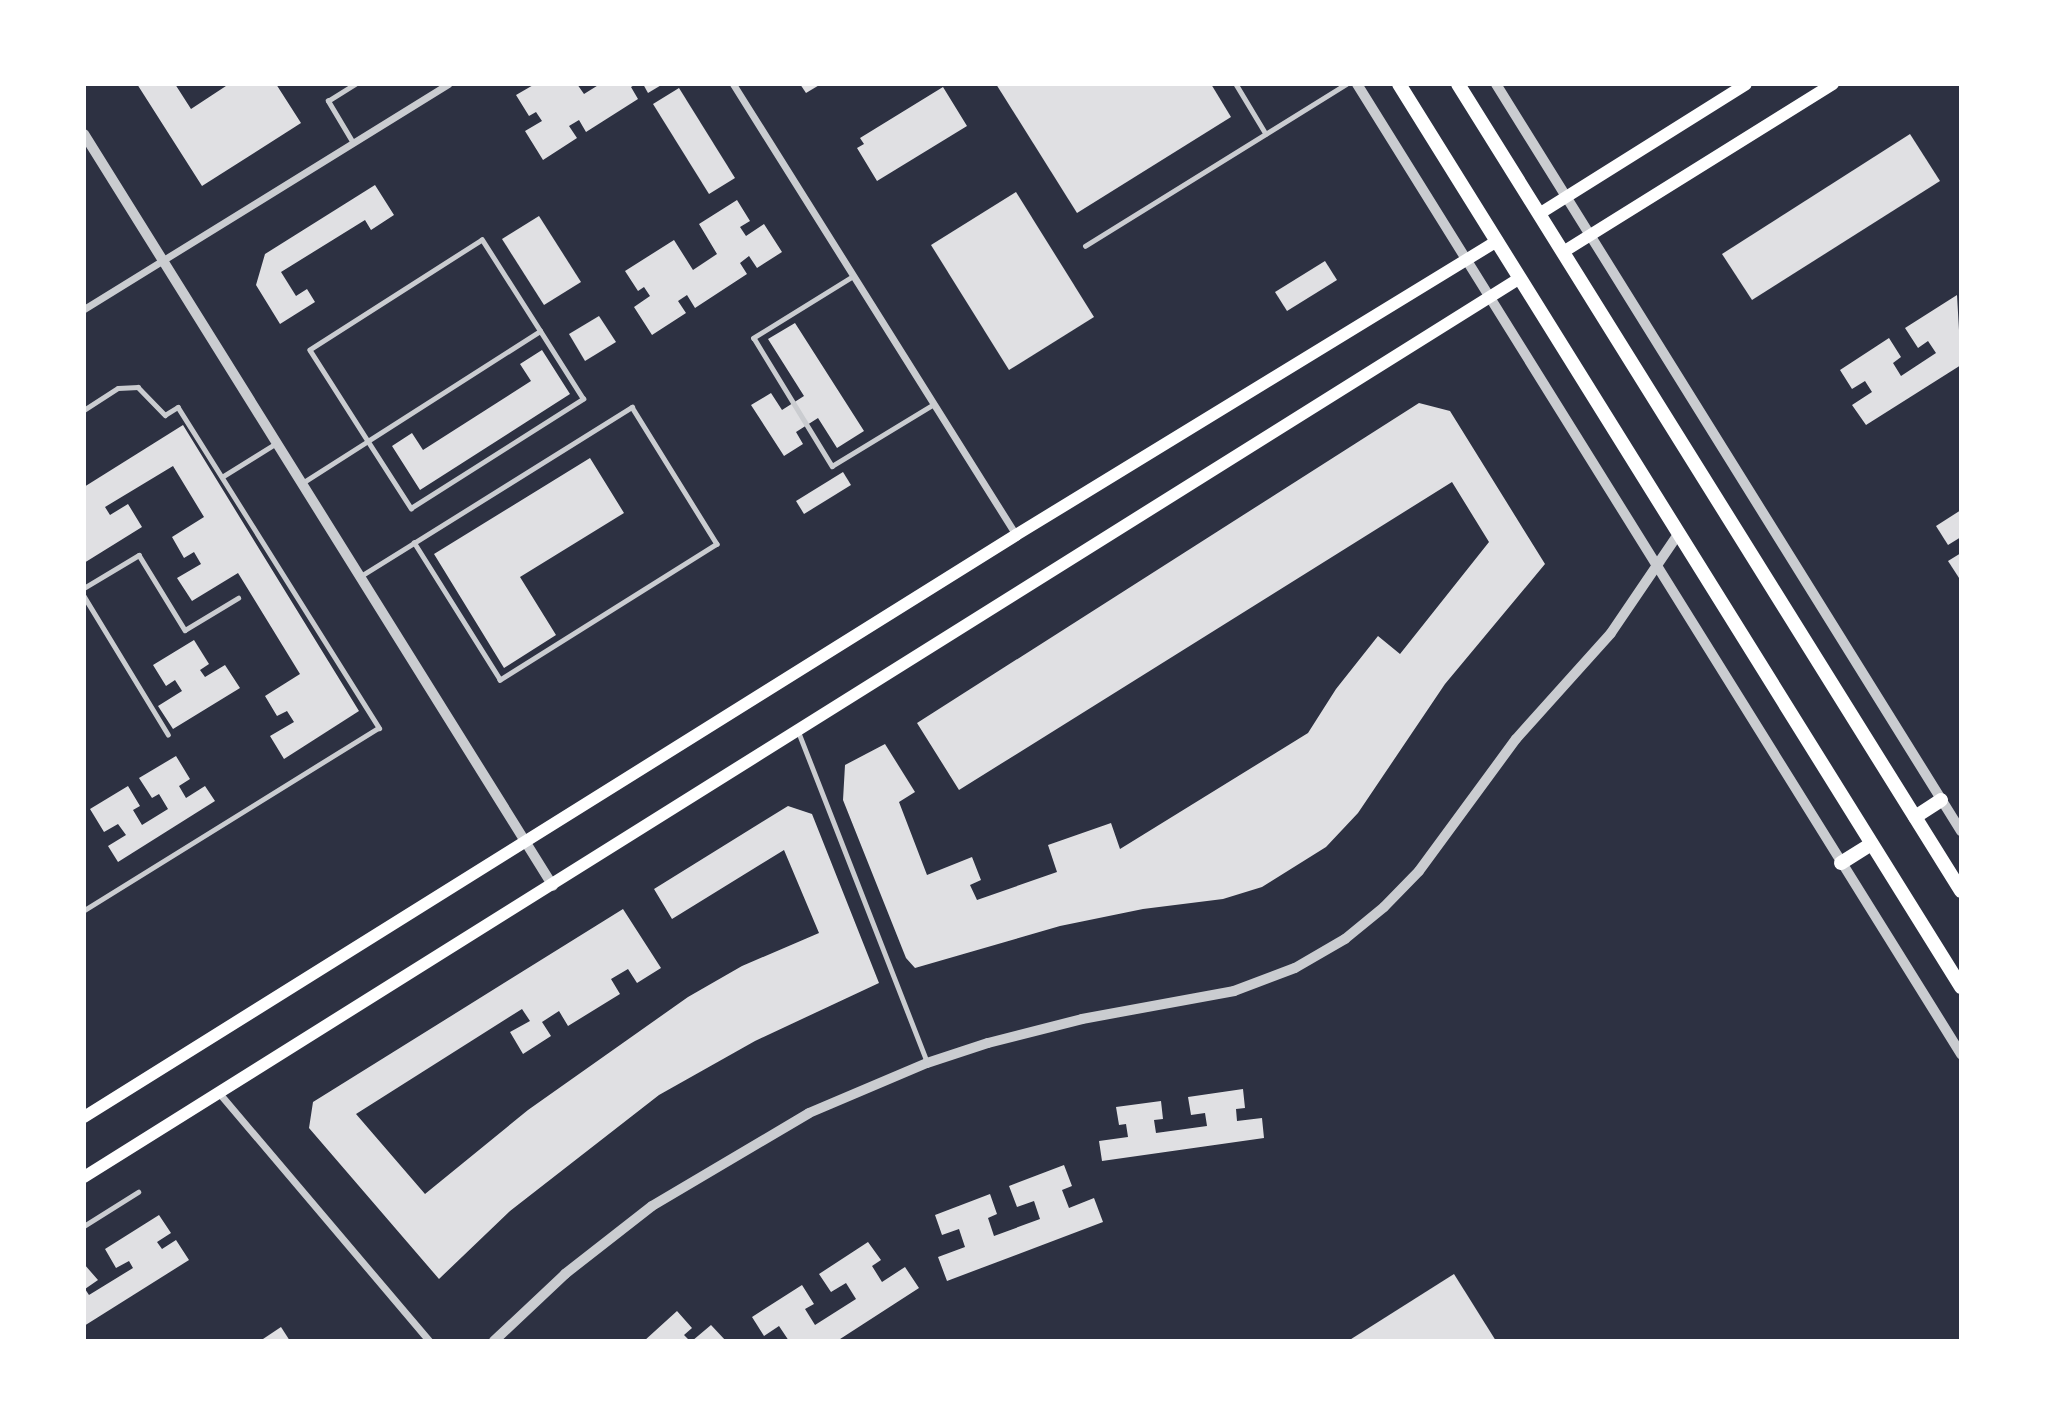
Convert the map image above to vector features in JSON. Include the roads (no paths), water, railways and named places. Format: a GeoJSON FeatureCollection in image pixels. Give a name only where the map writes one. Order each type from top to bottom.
{"type":"FeatureCollection","features":[{"type":"Feature","properties":{"kind":"main road"},"geometry":{"type":"LineString","coordinates":[[1399,84],[1961,987]]}},
{"type":"Feature","properties":{"kind":"main road"},"geometry":{"type":"LineString","coordinates":[[1458,84],[1961,891]]}},
{"type":"Feature","properties":{"kind":"main road"},"geometry":{"type":"LineString","coordinates":[[1539,214],[1746,84]]}},
{"type":"Feature","properties":{"kind":"main road"},"geometry":{"type":"LineString","coordinates":[[1563,252],[1833,84]]}},
{"type":"Feature","properties":{"kind":"main road"},"geometry":{"type":"LineString","coordinates":[[84,1117],[1016,535],[1497,241]]}},
{"type":"Feature","properties":{"kind":"main road"},"geometry":{"type":"LineString","coordinates":[[84,1177],[799,733],[1520,278]]}},
{"type":"Feature","properties":{"kind":"main road"},"geometry":{"type":"LineString","coordinates":[[1914,817],[1941,800]]}},
{"type":"Feature","properties":{"kind":"main road"},"geometry":{"type":"LineString","coordinates":[[1842,863],[1872,844]]}},
{"type":"Feature","properties":{"kind":"street"},"geometry":{"type":"LineString","coordinates":[[84,309],[448,84]]}},
{"type":"Feature","properties":{"kind":"street"},"geometry":{"type":"LineString","coordinates":[[733,84],[1016,535]]}},
{"type":"Feature","properties":{"kind":"street"},"geometry":{"type":"LineString","coordinates":[[1357,84],[1961,1054]]}},
{"type":"Feature","properties":{"kind":"street"},"geometry":{"type":"LineString","coordinates":[[1496,84],[1961,831]]}},
{"type":"Feature","properties":{"kind":"street"},"geometry":{"type":"LineString","coordinates":[[84,134],[553,886]]}},
{"type":"Feature","properties":{"kind":"street"},"geometry":{"type":"LineString","coordinates":[[494,1341],[605,1241],[707,1170],[809,1113],[928,1063],[1082,1019],[1234,991],[1295,968],[1345,939],[1384,908],[1419,871],[1516,738],[1611,633],[1678,533]]}},
{"type":"Feature","properties":{"kind":"street"},"geometry":{"type":"LineString","coordinates":[[219,1093],[429,1341]]}},
{"type":"Feature","properties":{"kind":"lane"},"geometry":{"type":"LineString","coordinates":[[353,143],[328,101],[355,84]]}},
{"type":"Feature","properties":{"kind":"lane"},"geometry":{"type":"LineString","coordinates":[[1236,84],[1266,134]]}},
{"type":"Feature","properties":{"kind":"lane"},"geometry":{"type":"LineString","coordinates":[[1085,246],[1346,84]]}},
{"type":"Feature","properties":{"kind":"lane"},"geometry":{"type":"LineString","coordinates":[[482,240],[583,399],[411,508],[368,441],[310,350],[482,240]]}},
{"type":"Feature","properties":{"kind":"lane"},"geometry":{"type":"LineString","coordinates":[[853,276],[754,338],[832,466],[934,404]]}},
{"type":"Feature","properties":{"kind":"lane"},"geometry":{"type":"LineString","coordinates":[[302,483],[540,331]]}},
{"type":"Feature","properties":{"kind":"lane"},"geometry":{"type":"LineString","coordinates":[[84,410],[118,388],[138,387],[165,415],[178,407],[379,728],[84,911]]}},
{"type":"Feature","properties":{"kind":"lane"},"geometry":{"type":"LineString","coordinates":[[360,576],[632,407],[717,544],[500,680],[414,543]]}},
{"type":"Feature","properties":{"kind":"lane"},"geometry":{"type":"LineString","coordinates":[[222,477],[277,443]]}},
{"type":"Feature","properties":{"kind":"lane"},"geometry":{"type":"LineString","coordinates":[[84,588],[139,555],[185,630],[238,598]]}},
{"type":"Feature","properties":{"kind":"lane"},"geometry":{"type":"LineString","coordinates":[[84,596],[168,734]]}},
{"type":"Feature","properties":{"kind":"lane"},"geometry":{"type":"LineString","coordinates":[[799,733],[928,1063]]}},
{"type":"Feature","properties":{"kind":"lane"},"geometry":{"type":"LineString","coordinates":[[84,1226],[138,1192]]}}]}
